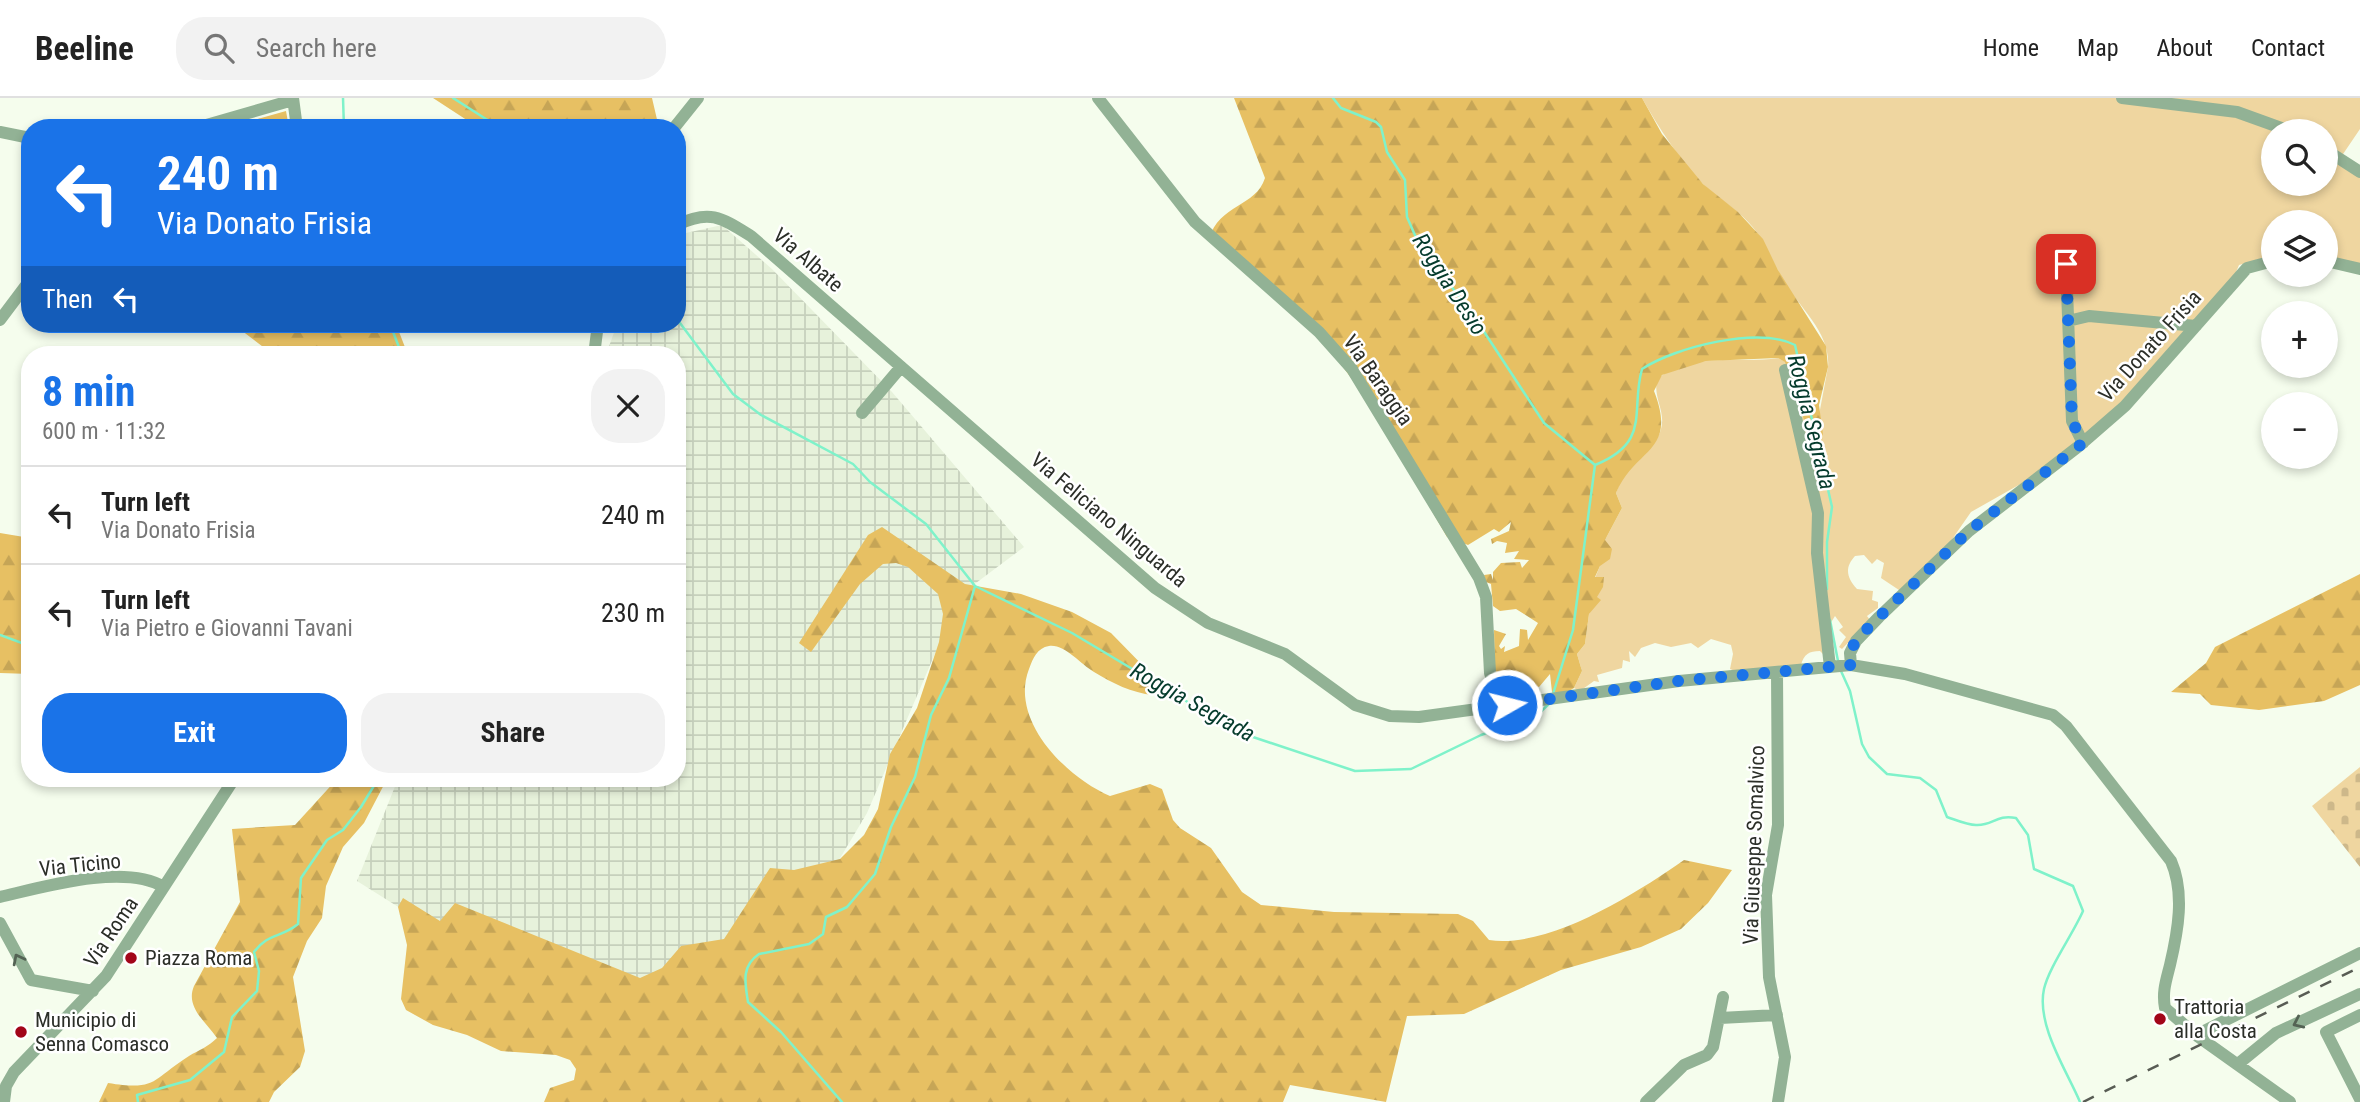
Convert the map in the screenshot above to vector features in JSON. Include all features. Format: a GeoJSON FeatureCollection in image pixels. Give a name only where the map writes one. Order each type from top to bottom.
{"type":"FeatureCollection","features":[{"type":"Feature","properties":{"kind":"street"},"geometry":{"type":"LineString","coordinates":[[681,119],[698,98]]}},
{"type":"Feature","properties":{"kind":"street","name":"Via Baraggia"},"geometry":{"type":"LineString","coordinates":[[1098,98],[1195,222],[1319,332],[1352,369],[1479,578],[1486,597],[1490,673],[1507,705]]}},
{"type":"Feature","properties":{"kind":"street"},"geometry":{"type":"LineString","coordinates":[[2122,98],[2237,111],[2261,120]]}},
{"type":"Feature","properties":{"kind":"street"},"geometry":{"type":"LineString","coordinates":[[226,119],[293,99],[296,119]]}},
{"type":"Feature","properties":{"kind":"street"},"geometry":{"type":"LineString","coordinates":[[0,132],[21,136]]}},
{"type":"Feature","properties":{"kind":"street"},"geometry":{"type":"LineString","coordinates":[[2338,158],[2360,172]]}},
{"type":"Feature","properties":{"kind":"street","name":"Via Albate"},"geometry":{"type":"LineString","coordinates":[[686,220],[697,215],[724,220],[751,236],[901,367]]}},
{"type":"Feature","properties":{"kind":"street"},"geometry":{"type":"LineString","coordinates":[[2066,264],[2072,421],[2083,443]]}},
{"type":"Feature","properties":{"kind":"street","name":"Via Donato Frisia"},"geometry":{"type":"LineString","coordinates":[[1840,666],[1856,640],[1969,531],[2083,443],[2124,406],[2247,268],[2261,264]]}},
{"type":"Feature","properties":{"kind":"street"},"geometry":{"type":"LineString","coordinates":[[2338,264],[2360,269]]}},
{"type":"Feature","properties":{"kind":"street"},"geometry":{"type":"LineString","coordinates":[[0,320],[21,292]]}},
{"type":"Feature","properties":{"kind":"street"},"geometry":{"type":"LineString","coordinates":[[2068,321],[2089,316],[2196,326]]}},
{"type":"Feature","properties":{"kind":"street"},"geometry":{"type":"LineString","coordinates":[[862,413],[901,367]]}},
{"type":"Feature","properties":{"kind":"street","name":"Via Feliciano Ninguarda"},"geometry":{"type":"LineString","coordinates":[[901,367],[1155,589],[1208,623],[1285,654],[1355,705],[1390,716],[1419,717],[1679,681],[1840,666],[1905,674],[2036,708],[2066,726],[2171,861],[2177,875],[2178,926],[2163,987],[2165,1008],[2196,1035],[2290,1102]]}},
{"type":"Feature","properties":{"kind":"street"},"geometry":{"type":"LineString","coordinates":[[1785,370],[1818,513],[1817,553],[1840,666]]}},
{"type":"Feature","properties":{"kind":"street","name":"Via Giuseppe Somalvico"},"geometry":{"type":"LineString","coordinates":[[1777,672],[1778,825],[1766,895],[1769,977],[1785,1057],[1779,1102]]}},
{"type":"Feature","properties":{"kind":"street","name":"Via Roma"},"geometry":{"type":"LineString","coordinates":[[3,1096],[14,1072],[93,991],[229,787]]}},
{"type":"Feature","properties":{"kind":"street","name":"Via Ticino"},"geometry":{"type":"LineString","coordinates":[[0,897],[101,878],[150,880],[164,887]]}},
{"type":"Feature","properties":{"kind":"street"},"geometry":{"type":"LineString","coordinates":[[0,923],[31,980],[93,991]]}},
{"type":"Feature","properties":{"kind":"street"},"geometry":{"type":"LineString","coordinates":[[2196,1035],[2360,953]]}},
{"type":"Feature","properties":{"kind":"street"},"geometry":{"type":"LineString","coordinates":[[2238,1064],[2276,1033],[2360,994]]}},
{"type":"Feature","properties":{"kind":"street"},"geometry":{"type":"LineString","coordinates":[[1646,1102],[1684,1065],[1707,1055],[1713,1048],[1723,997]]}},
{"type":"Feature","properties":{"kind":"street"},"geometry":{"type":"LineString","coordinates":[[1720,1018],[1777,1015]]}},
{"type":"Feature","properties":{"kind":"street"},"geometry":{"type":"LineString","coordinates":[[2360,1015],[2326,1032],[2360,1099]]}},
{"type":"Feature","properties":{"kind":"shaded area"},"geometry":{"type":"Polygon","coordinates":[[[722,225],[772,269],[892,392],[1024,547],[960,595],[867,813],[808,912],[653,1023],[532,991],[357,881],[395,787],[686,787],[686,346],[609,346],[614,333],[686,333],[686,233],[722,225]]]}},
{"type":"Feature","properties":{"kind":"green space"},"geometry":{"type":"Polygon","coordinates":[[[433,98],[652,98],[657,119],[465,119],[433,98]]]}},
{"type":"Feature","properties":{"kind":"green space"},"geometry":{"type":"Polygon","coordinates":[[[1234,98],[1642,98],[1662,134],[1703,184],[1738,212],[1763,239],[1778,270],[1826,346],[1828,367],[1819,405],[1823,434],[1820,453],[1813,447],[1785,362],[1778,358],[1706,361],[1662,375],[1654,391],[1660,411],[1661,427],[1658,438],[1624,478],[1616,493],[1622,508],[1605,540],[1612,549],[1610,559],[1600,566],[1595,577],[1604,577],[1603,587],[1597,597],[1601,600],[1589,614],[1585,644],[1577,654],[1582,671],[1574,688],[1564,694],[1552,692],[1550,674],[1539,687],[1533,686],[1529,691],[1517,694],[1512,684],[1502,687],[1495,677],[1494,630],[1506,634],[1499,646],[1501,649],[1505,646],[1504,652],[1519,646],[1520,629],[1527,630],[1528,640],[1538,623],[1516,609],[1500,611],[1493,606],[1491,584],[1486,582],[1484,575],[1491,574],[1493,580],[1493,572],[1501,563],[1520,562],[1522,568],[1529,560],[1514,559],[1519,551],[1505,553],[1507,543],[1497,541],[1492,544],[1491,539],[1509,531],[1511,522],[1499,532],[1494,529],[1468,545],[1447,537],[1368,401],[1329,348],[1209,239],[1221,219],[1254,195],[1265,178],[1234,98]]]}},
{"type":"Feature","properties":{"kind":"green space"},"geometry":{"type":"Polygon","coordinates":[[[1642,98],[2360,98],[2360,129],[2339,160],[2360,176],[2360,264],[2338,259],[2338,210],[2261,210],[2261,259],[2239,265],[2234,277],[2100,426],[2024,482],[1971,512],[1939,558],[1902,592],[1881,578],[1884,563],[1877,559],[1872,564],[1864,555],[1855,556],[1849,565],[1849,577],[1857,589],[1873,591],[1872,600],[1878,602],[1878,608],[1867,616],[1870,620],[1842,649],[1839,647],[1846,637],[1839,630],[1843,627],[1835,616],[1830,624],[1825,656],[1820,651],[1810,653],[1805,656],[1801,665],[1735,671],[1730,669],[1733,654],[1731,645],[1711,639],[1698,648],[1691,643],[1671,647],[1655,643],[1641,648],[1635,657],[1629,651],[1630,662],[1623,660],[1622,668],[1597,675],[1599,682],[1594,681],[1580,691],[1574,688],[1582,671],[1577,654],[1585,644],[1589,614],[1604,578],[1595,578],[1605,540],[1622,508],[1616,493],[1625,472],[1651,447],[1661,429],[1657,380],[1669,371],[1698,362],[1778,358],[1786,362],[1791,372],[1813,447],[1828,367],[1828,355],[1820,333],[1785,283],[1760,237],[1743,217],[1692,172],[1669,142],[1642,98]]]}},
{"type":"Feature","properties":{"kind":"green space"},"geometry":{"type":"Polygon","coordinates":[[[286,111],[287,119],[257,119],[286,111]]]}},
{"type":"Feature","properties":{"kind":"green space"},"geometry":{"type":"Polygon","coordinates":[[[245,333],[399,333],[405,346],[262,346],[245,333]]]}},
{"type":"Feature","properties":{"kind":"green space"},"geometry":{"type":"Polygon","coordinates":[[[882,527],[965,584],[1021,594],[1072,612],[1111,633],[1155,678],[1158,689],[1153,695],[1130,690],[1094,672],[1061,648],[1045,647],[1038,651],[1032,661],[1025,688],[1027,708],[1034,727],[1060,761],[1093,787],[1110,796],[1150,784],[1162,789],[1173,820],[1180,828],[1211,848],[1242,892],[1261,905],[1334,912],[1458,914],[1473,921],[1489,940],[1513,940],[1538,936],[1591,916],[1642,888],[1684,860],[1732,870],[1708,903],[1681,929],[1641,947],[1561,970],[1464,1014],[1407,1016],[1386,1102],[1290,1085],[1283,1102],[544,1102],[550,1088],[574,1080],[576,1069],[570,1060],[556,1055],[501,1051],[467,1035],[433,1025],[406,1010],[401,999],[407,945],[398,907],[403,898],[440,921],[455,903],[640,978],[662,968],[681,946],[724,939],[770,868],[794,870],[840,859],[864,835],[878,809],[890,754],[917,708],[939,642],[943,614],[938,594],[908,567],[896,563],[883,564],[860,584],[811,652],[799,643],[868,535],[882,527]]]}},
{"type":"Feature","properties":{"kind":"green space"},"geometry":{"type":"Polygon","coordinates":[[[0,533],[21,536],[21,674],[0,673],[0,533]]]}},
{"type":"Feature","properties":{"kind":"green space"},"geometry":{"type":"Polygon","coordinates":[[[2360,574],[2360,685],[2324,701],[2259,710],[2211,705],[2200,694],[2171,692],[2206,663],[2215,647],[2360,574]]]}},
{"type":"Feature","properties":{"kind":"green space"},"geometry":{"type":"Polygon","coordinates":[[[2360,767],[2360,867],[2312,806],[2360,767]]]}},
{"type":"Feature","properties":{"kind":"green space"},"geometry":{"type":"Polygon","coordinates":[[[330,787],[383,787],[364,823],[343,847],[326,886],[322,918],[307,941],[293,977],[305,1051],[300,1067],[274,1092],[269,1102],[99,1102],[108,1083],[136,1086],[153,1082],[217,1038],[194,1007],[192,994],[240,902],[232,829],[295,825],[330,787]]]}},
{"type":"Feature","properties":{"kind":"waterway"},"geometry":{"type":"LineString","coordinates":[[343,98],[344,119]]}},
{"type":"Feature","properties":{"kind":"waterway"},"geometry":{"type":"LineString","coordinates":[[453,98],[486,119]]}},
{"type":"Feature","properties":{"kind":"waterway","name":"Roggia Desio"},"geometry":{"type":"LineString","coordinates":[[1333,98],[1341,108],[1376,122],[1381,127],[1387,152],[1405,180],[1407,217],[1418,242],[1475,318],[1544,423],[1595,465]]}},
{"type":"Feature","properties":{"kind":"waterway","name":"Roggia Segrada"},"geometry":{"type":"LineString","coordinates":[[686,331],[733,394],[761,415],[853,464],[870,482],[926,524],[975,586],[1072,633],[1238,732],[1355,771],[1411,769],[1481,735],[1536,716],[1550,703]]}},
{"type":"Feature","properties":{"kind":"waterway"},"geometry":{"type":"LineString","coordinates":[[393,333],[399,346]]}},
{"type":"Feature","properties":{"kind":"waterway","name":"Roggia Segrada"},"geometry":{"type":"LineString","coordinates":[[1595,465],[1613,456],[1632,436],[1642,369],[1675,353],[1739,338],[1779,340],[1795,345],[1832,507],[1827,542],[1827,589]]}},
{"type":"Feature","properties":{"kind":"waterway","name":"Roggia Segrada"},"geometry":{"type":"LineString","coordinates":[[1553,694],[1573,630],[1595,465]]}},
{"type":"Feature","properties":{"kind":"waterway","name":"Roggia Segrada"},"geometry":{"type":"LineString","coordinates":[[842,1102],[781,1032],[748,1002],[745,982],[747,969],[759,954],[809,944],[823,934],[826,917],[847,907],[875,874],[891,827],[915,777],[931,715],[949,678],[975,586]]}},
{"type":"Feature","properties":{"kind":"waterway","name":"Roggia Segrada"},"geometry":{"type":"LineString","coordinates":[[1830,620],[1838,661]]}},
{"type":"Feature","properties":{"kind":"waterway"},"geometry":{"type":"LineString","coordinates":[[0,635],[21,643]]}},
{"type":"Feature","properties":{"kind":"waterway","name":"Roggia Segrada"},"geometry":{"type":"LineString","coordinates":[[1841,671],[1850,691],[1862,744],[1869,757],[1887,774],[1920,778],[1936,790],[1947,817],[1958,821],[1982,825],[2004,818],[2016,818],[2028,835],[2034,869],[2073,886],[2083,911],[2051,971],[2044,989],[2043,1003],[2048,1032],[2080,1102]]}},
{"type":"Feature","properties":{"kind":"waterway"},"geometry":{"type":"LineString","coordinates":[[138,1102],[137,1095],[190,1080],[224,1052],[232,1017],[257,991],[259,971],[254,952],[270,938],[298,924],[301,878],[327,840],[343,830],[373,787]]}},
{"type":"Feature","properties":{"kind":"railway"},"geometry":{"type":"LineString","coordinates":[[2083,1102],[2360,967]]}},
{"type":"Feature","properties":{"kind":"place","name":"Piazza Roma"},"geometry":{"type":"Point","coordinates":[131,958]}},
{"type":"Feature","properties":{"kind":"place","name":"Trattoria alla Costa"},"geometry":{"type":"Point","coordinates":[2160,1019]}},
{"type":"Feature","properties":{"kind":"place","name":"Municipio di Senna Comasco"},"geometry":{"type":"Point","coordinates":[21,1032]}},
{"type":"Feature","properties":{"kind":"route"},"geometry":{"type":"LineString","coordinates":[[1507,705],[1679,681],[1851,665],[1850,653],[1856,640],[1879,617],[1969,531],[2083,443],[2072,421],[2066,264]]}}]}
